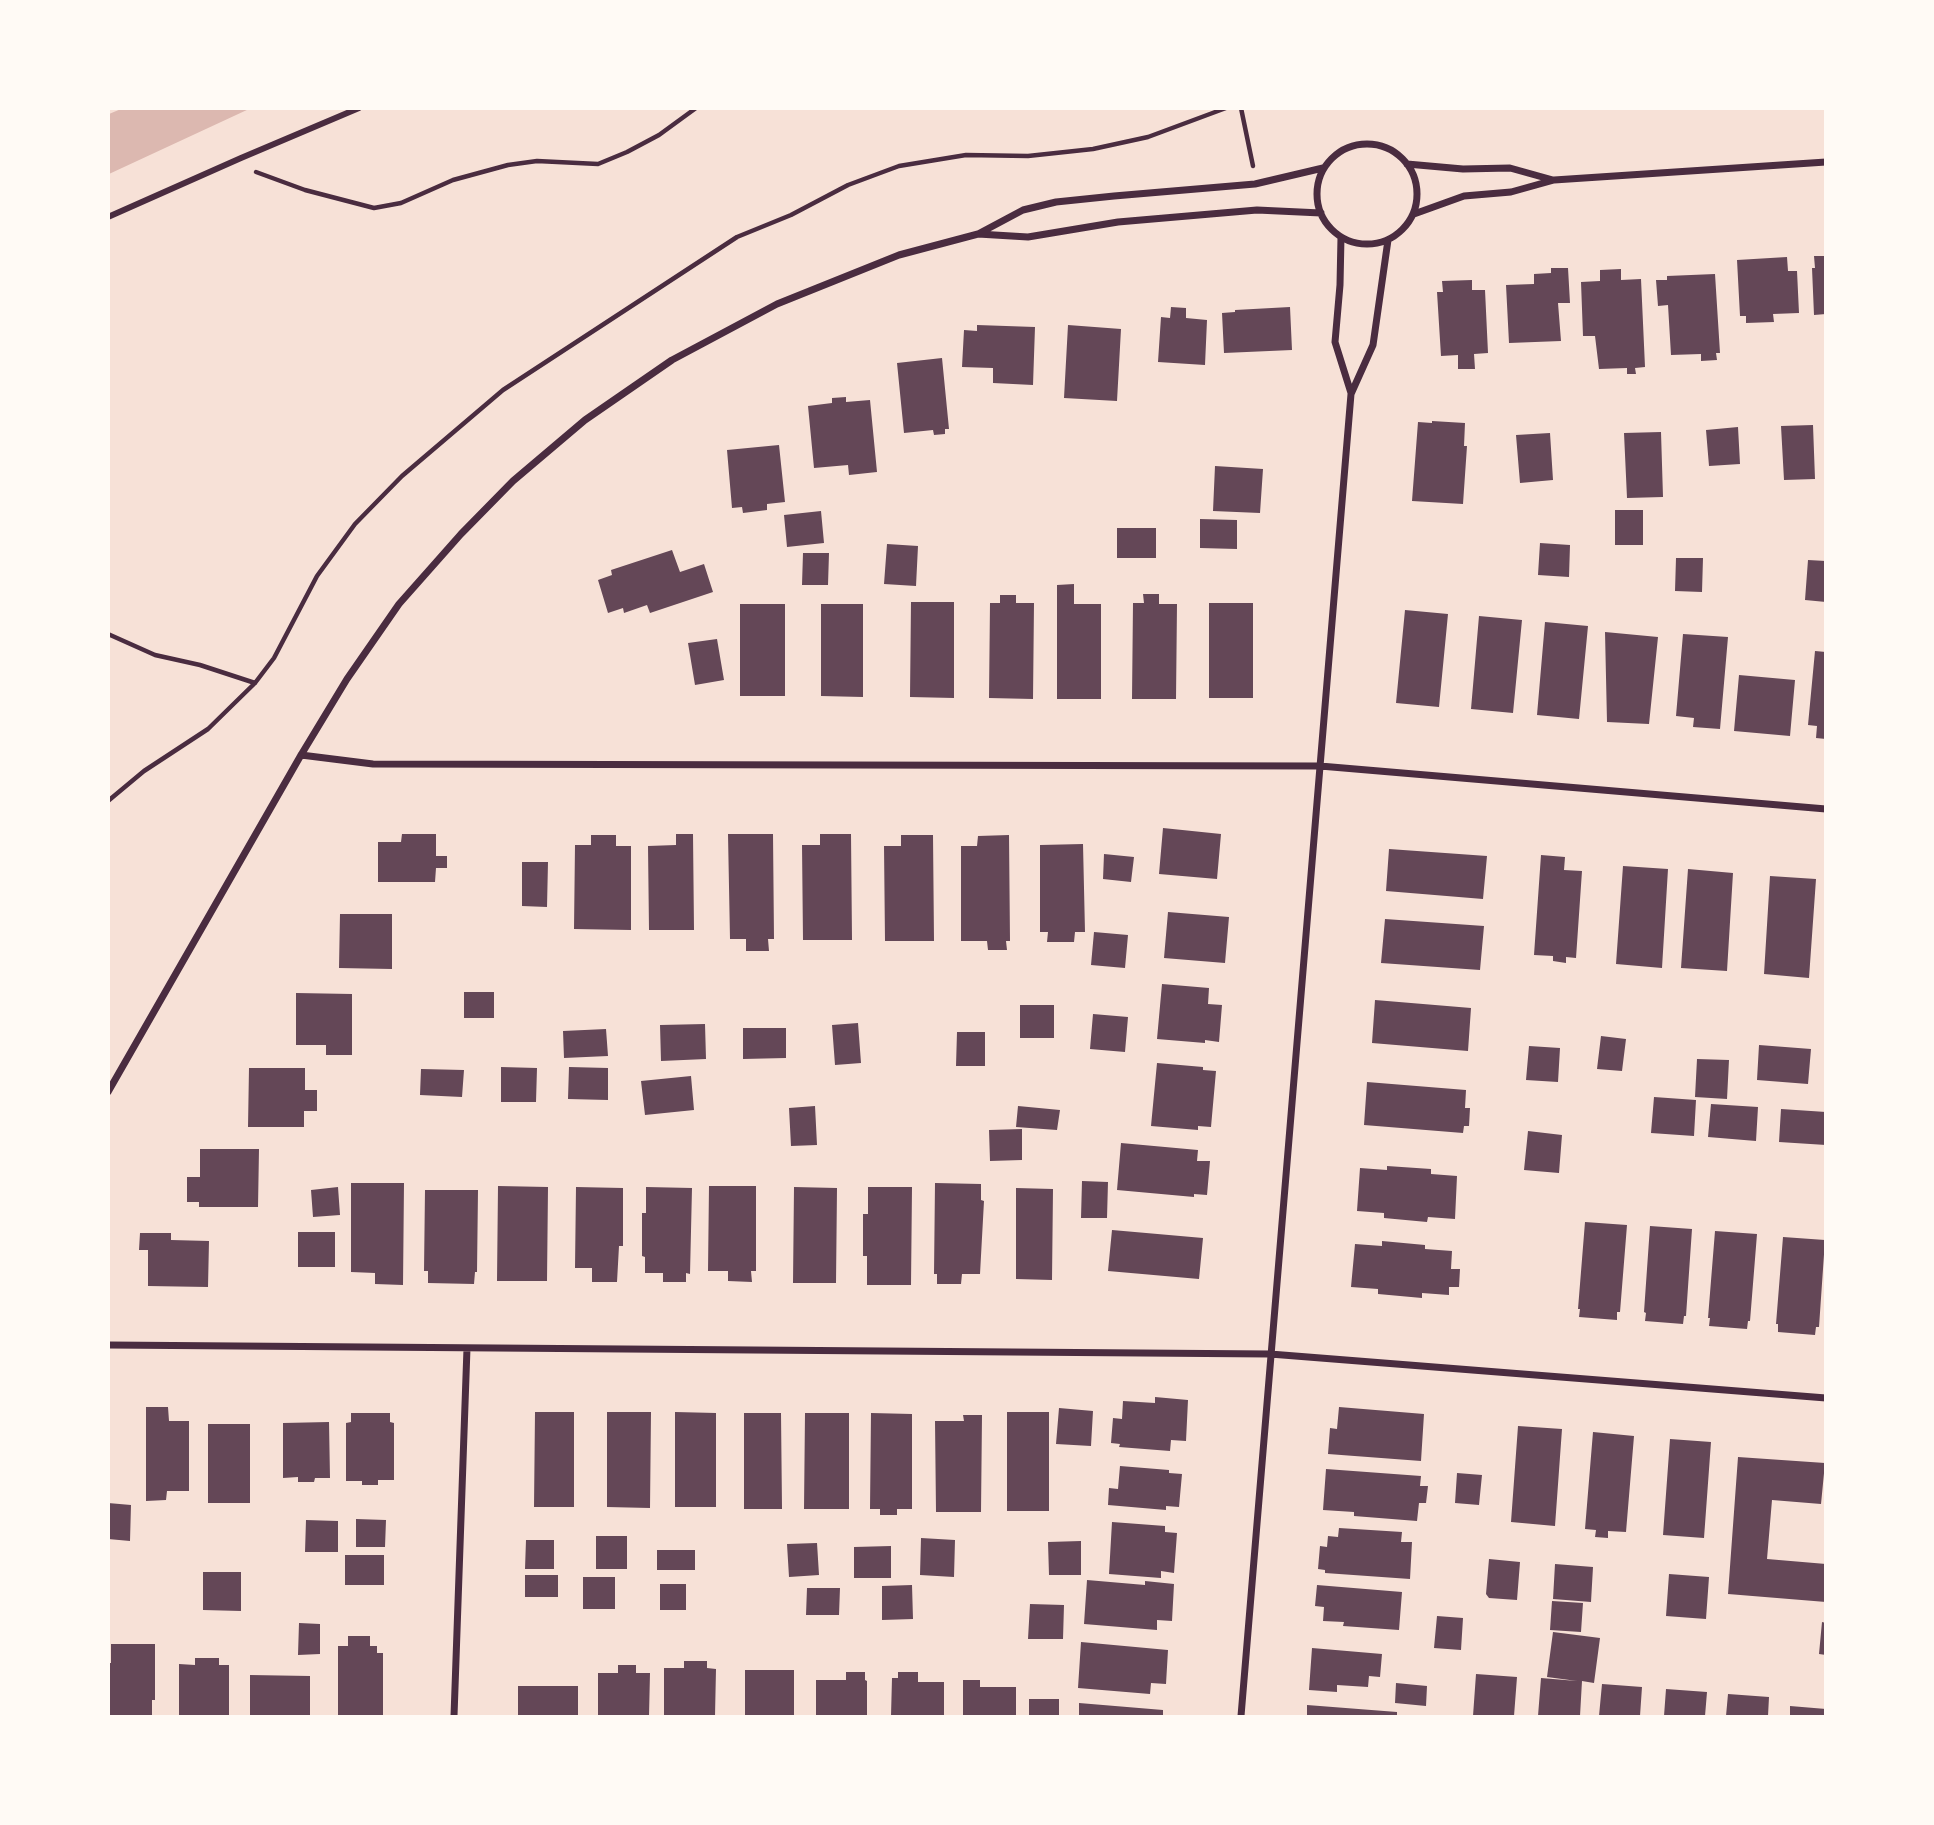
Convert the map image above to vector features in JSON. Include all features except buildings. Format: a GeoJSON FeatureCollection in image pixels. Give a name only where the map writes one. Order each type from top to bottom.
{"type":"FeatureCollection","features":[{"type":"Feature","properties":{"kind":"street"},"geometry":{"type":"LineString","coordinates":[[108,217],[359,108]]}},
{"type":"Feature","properties":{"kind":"street"},"geometry":{"type":"LineString","coordinates":[[1368,144],[1385,147],[1398,154],[1407,164],[1415,177],[1418,192],[1414,214],[1399,235],[1362,245],[1349,242],[1330,228],[1321,213],[1316,188],[1323,168],[1335,155],[1351,146],[1368,144]]}},
{"type":"Feature","properties":{"kind":"street"},"geometry":{"type":"LineString","coordinates":[[1414,214],[1464,197],[1511,192],[1554,180],[1825,162]]}},
{"type":"Feature","properties":{"kind":"street"},"geometry":{"type":"LineString","coordinates":[[1407,164],[1463,169],[1510,168],[1554,180]]}},
{"type":"Feature","properties":{"kind":"street"},"geometry":{"type":"LineString","coordinates":[[108,1092],[346,679],[399,604],[461,534],[513,481],[585,420],[672,360],[778,304],[899,255],[978,234],[1023,209],[1056,202],[1255,184],[1323,168]]}},
{"type":"Feature","properties":{"kind":"street"},"geometry":{"type":"LineString","coordinates":[[978,234],[1028,237],[1118,222],[1256,210],[1321,213]]}},
{"type":"Feature","properties":{"kind":"street"},"geometry":{"type":"LineString","coordinates":[[1340,237],[1340,285],[1335,342],[1352,394]]}},
{"type":"Feature","properties":{"kind":"street"},"geometry":{"type":"LineString","coordinates":[[1241,1717],[1352,394],[1373,345],[1388,240]]}},
{"type":"Feature","properties":{"kind":"street"},"geometry":{"type":"LineString","coordinates":[[301,755],[373,764],[1320,766],[1825,809]]}},
{"type":"Feature","properties":{"kind":"street"},"geometry":{"type":"LineString","coordinates":[[108,1345],[1270,1354],[1825,1398]]}},
{"type":"Feature","properties":{"kind":"street"},"geometry":{"type":"LineString","coordinates":[[454,1717],[467,1349]]}},
{"type":"Feature","properties":{"kind":"path"},"geometry":{"type":"LineString","coordinates":[[241,158],[256,173],[273,180],[374,208],[401,203],[453,180],[508,164],[537,161],[598,164],[659,135],[696,108]]}},
{"type":"Feature","properties":{"kind":"path"},"geometry":{"type":"LineString","coordinates":[[108,801],[144,771],[208,729],[255,683],[275,658],[317,576],[355,524],[402,476],[502,390],[737,237],[791,215],[848,185],[899,166],[966,155],[1028,156],[1093,149],[1148,137],[1226,108]]}},
{"type":"Feature","properties":{"kind":"path"},"geometry":{"type":"LineString","coordinates":[[1241,108],[1254,169]]}},
{"type":"Feature","properties":{"kind":"path"},"geometry":{"type":"LineString","coordinates":[[108,634],[155,655],[200,665],[255,683]]}},
{"type":"Feature","properties":{"kind":"shaded area"},"geometry":{"type":"Polygon","coordinates":[[[121,109],[249,109],[109,174],[109,114],[121,109]]]}}]}
